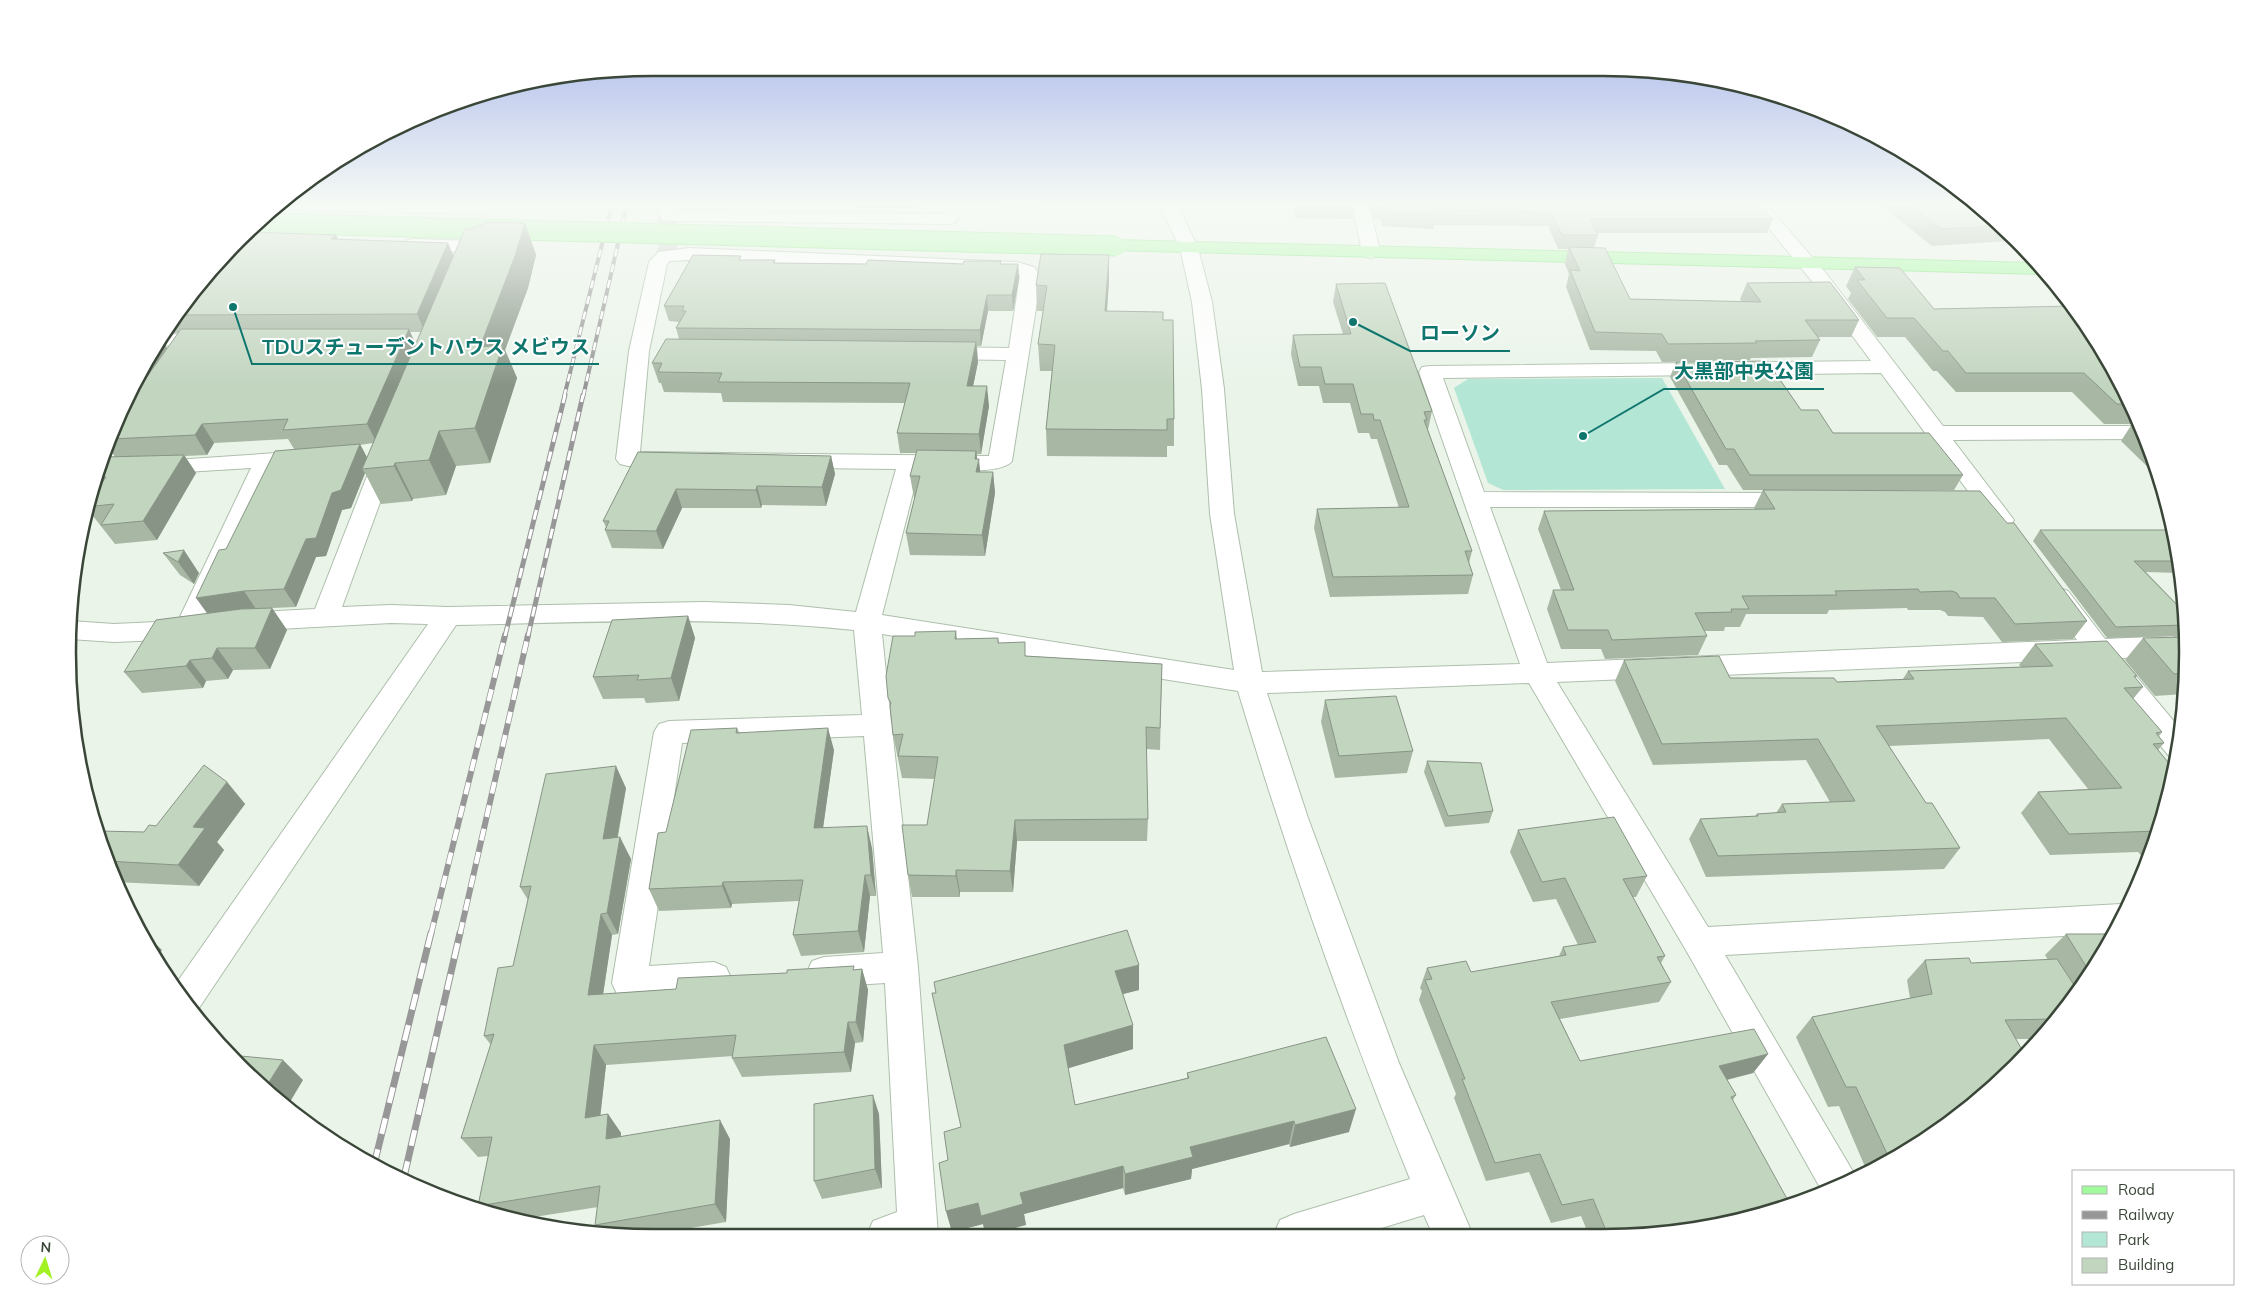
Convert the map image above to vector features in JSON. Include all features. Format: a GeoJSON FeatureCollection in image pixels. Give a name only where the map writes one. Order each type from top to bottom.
{"type":"FeatureCollection","features":[{"type":"Feature","properties":{"kind":"main road"},"geometry":{"type":"LineString","coordinates":[[1850,265],[2032,269]]}},
{"type":"Feature","properties":{"kind":"street"},"geometry":{"type":"LineString","coordinates":[[454,289],[464,265]]}},
{"type":"Feature","properties":{"kind":"street"},"geometry":{"type":"LineString","coordinates":[[658,265],[649,351],[628,459],[995,463],[1000,461],[1031,276],[1027,271],[1017,268],[944,265]]}},
{"type":"Feature","properties":{"kind":"street"},"geometry":{"type":"LineString","coordinates":[[1193,265],[1202,302],[1213,389],[1222,514],[1250,683],[1292,818],[1381,1063],[1450,1229]]}},
{"type":"Feature","properties":{"kind":"street"},"geometry":{"type":"LineString","coordinates":[[1809,265],[2016,539]]}},
{"type":"Feature","properties":{"kind":"street"},"geometry":{"type":"LineString","coordinates":[[166,343],[179,349],[234,341]]}},
{"type":"Feature","properties":{"kind":"street"},"geometry":{"type":"LineString","coordinates":[[918,353],[1017,354]]}},
{"type":"Feature","properties":{"kind":"street"},"geometry":{"type":"LineString","coordinates":[[1836,1179],[1699,942],[1536,671],[1430,372],[1886,367]]}},
{"type":"Feature","properties":{"kind":"street"},"geometry":{"type":"LineString","coordinates":[[141,404],[113,466],[266,462],[331,456]]}},
{"type":"Feature","properties":{"kind":"street"},"geometry":{"type":"LineString","coordinates":[[1936,433],[2135,433]]}},
{"type":"Feature","properties":{"kind":"street"},"geometry":{"type":"LineString","coordinates":[[325,617],[390,442],[359,454]]}},
{"type":"Feature","properties":{"kind":"street"},"geometry":{"type":"LineString","coordinates":[[187,630],[266,462]]}},
{"type":"Feature","properties":{"kind":"street"},"geometry":{"type":"LineString","coordinates":[[907,1229],[901,967],[879,726],[867,622],[908,463]]}},
{"type":"Feature","properties":{"kind":"street"},"geometry":{"type":"LineString","coordinates":[[1475,499],[1819,500]]}},
{"type":"Feature","properties":{"kind":"street"},"geometry":{"type":"LineString","coordinates":[[1957,500],[1987,500]]}},
{"type":"Feature","properties":{"kind":"street"},"geometry":{"type":"LineString","coordinates":[[2045,578],[2098,649],[2172,740]]}},
{"type":"Feature","properties":{"kind":"street"},"geometry":{"type":"LineString","coordinates":[[77,630],[114,633],[187,630],[256,620],[391,614],[448,616],[704,612],[790,614],[867,622],[1250,683],[1373,680],[1536,671],[2179,646]]}},
{"type":"Feature","properties":{"kind":"street"},"geometry":{"type":"LineString","coordinates":[[189,995],[448,616]]}},
{"type":"Feature","properties":{"kind":"street"},"geometry":{"type":"LineString","coordinates":[[746,976],[629,983],[670,732],[879,726]]}},
{"type":"Feature","properties":{"kind":"street"},"geometry":{"type":"LineString","coordinates":[[1699,942],[2113,918]]}},
{"type":"Feature","properties":{"kind":"street"},"geometry":{"type":"LineString","coordinates":[[794,974],[901,967]]}},
{"type":"Feature","properties":{"kind":"street"},"geometry":{"type":"LineString","coordinates":[[1311,1229],[1434,1192]]}},
{"type":"Feature","properties":{"kind":"green space"},"geometry":{"type":"Polygon","coordinates":[[[1662,378],[1725,489],[1503,490],[1488,483],[1454,388],[1468,379],[1662,378]]]}},
{"type":"Feature","properties":{"kind":"building"},"geometry":{"type":"Polygon","coordinates":[[[227,265],[438,265],[417,314],[185,315],[227,265]]]}},
{"type":"Feature","properties":{"kind":"building"},"geometry":{"type":"Polygon","coordinates":[[[450,265],[512,265],[480,347],[503,345],[475,428],[439,431],[429,460],[395,463],[394,466],[362,469],[450,265]]]}},
{"type":"Feature","properties":{"kind":"building"},"geometry":{"type":"Polygon","coordinates":[[[687,265],[1018,265],[1012,295],[987,295],[980,330],[676,328],[686,311],[682,311],[684,306],[664,306],[687,265]]]}},
{"type":"Feature","properties":{"kind":"building"},"geometry":{"type":"Polygon","coordinates":[[[1039,265],[1108,265],[1105,311],[1163,312],[1163,320],[1173,320],[1174,419],[1167,419],[1167,430],[1046,429],[1055,345],[1038,344],[1047,286],[1036,285],[1039,265]]]}},
{"type":"Feature","properties":{"kind":"building"},"geometry":{"type":"Polygon","coordinates":[[[1577,265],[1613,265],[1630,299],[1761,302],[1747,283],[1830,282],[1859,320],[1805,320],[1820,340],[1755,341],[1757,343],[1668,344],[1662,334],[1595,332],[1570,270],[1580,271],[1577,265]]]}},
{"type":"Feature","properties":{"kind":"building"},"geometry":{"type":"Polygon","coordinates":[[[1855,267],[1900,268],[1934,309],[2063,306],[2102,364],[2122,404],[2117,404],[2084,373],[1966,373],[1948,351],[1943,351],[1914,318],[1887,318],[1857,280],[1865,280],[1855,267]]]}},
{"type":"Feature","properties":{"kind":"building"},"geometry":{"type":"Polygon","coordinates":[[[1385,283],[1432,411],[1424,412],[1427,420],[1424,420],[1472,551],[1465,551],[1473,575],[1333,577],[1317,509],[1409,507],[1380,420],[1374,420],[1373,414],[1361,414],[1353,384],[1325,384],[1321,367],[1300,367],[1293,335],[1351,334],[1336,284],[1385,283]]]}},
{"type":"Feature","properties":{"kind":"building"},"geometry":{"type":"Polygon","coordinates":[[[181,329],[409,329],[367,424],[283,430],[288,419],[202,424],[195,435],[118,439],[146,378],[181,329]]]}},
{"type":"Feature","properties":{"kind":"building"},"geometry":{"type":"Polygon","coordinates":[[[666,339],[976,342],[967,386],[987,386],[979,434],[897,433],[910,383],[718,382],[722,373],[658,372],[662,363],[652,363],[666,339]]]}},
{"type":"Feature","properties":{"kind":"building"},"geometry":{"type":"Polygon","coordinates":[[[1767,361],[1801,410],[1818,410],[1833,433],[1929,433],[1963,475],[1750,475],[1734,449],[1726,449],[1676,362],[1767,361]]]}},
{"type":"Feature","properties":{"kind":"building"},"geometry":{"type":"Polygon","coordinates":[[[360,444],[341,490],[332,493],[316,538],[306,539],[284,589],[244,591],[196,598],[219,550],[226,549],[275,451],[360,444]]]}},
{"type":"Feature","properties":{"kind":"building"},"geometry":{"type":"Polygon","coordinates":[[[917,450],[976,451],[975,459],[979,459],[976,472],[993,472],[982,535],[906,533],[920,476],[910,476],[917,450]]]}},
{"type":"Feature","properties":{"kind":"building"},"geometry":{"type":"Polygon","coordinates":[[[638,452],[831,456],[822,487],[757,486],[756,490],[676,489],[656,531],[605,530],[609,521],[603,521],[638,452]]]}},
{"type":"Feature","properties":{"kind":"building"},"geometry":{"type":"Polygon","coordinates":[[[184,455],[143,521],[101,525],[114,504],[95,506],[102,483],[106,477],[104,477],[111,457],[184,455]]]}},
{"type":"Feature","properties":{"kind":"building"},"geometry":{"type":"Polygon","coordinates":[[[1763,490],[1980,491],[2007,523],[2014,523],[2087,621],[2015,624],[1995,598],[1960,598],[1957,593],[1952,591],[1920,592],[1918,589],[1835,591],[1837,595],[1742,596],[1749,609],[1731,609],[1732,612],[1695,613],[1707,636],[1612,640],[1608,630],[1568,630],[1553,590],[1574,590],[1544,511],[1775,509],[1763,490]]]}},
{"type":"Feature","properties":{"kind":"building"},"geometry":{"type":"Polygon","coordinates":[[[2040,530],[2166,530],[2171,561],[2134,561],[2177,605],[2178,625],[2116,627],[2040,530]]]}},
{"type":"Feature","properties":{"kind":"building"},"geometry":{"type":"Polygon","coordinates":[[[184,550],[178,562],[163,553],[184,550]]]}},
{"type":"Feature","properties":{"kind":"building"},"geometry":{"type":"Polygon","coordinates":[[[272,608],[255,648],[217,648],[212,658],[190,660],[186,666],[124,672],[156,620],[241,609],[272,608]]]}},
{"type":"Feature","properties":{"kind":"building"},"geometry":{"type":"Polygon","coordinates":[[[688,616],[671,678],[637,680],[639,675],[593,677],[612,620],[688,616]]]}},
{"type":"Feature","properties":{"kind":"building"},"geometry":{"type":"Polygon","coordinates":[[[956,631],[955,639],[998,638],[998,643],[1025,642],[1025,656],[1162,664],[1160,728],[1146,727],[1148,819],[1015,820],[1010,871],[956,870],[956,876],[908,875],[902,825],[927,825],[938,757],[898,756],[903,734],[893,735],[891,703],[888,698],[886,676],[893,636],[915,636],[915,632],[956,631]]]}},
{"type":"Feature","properties":{"kind":"building"},"geometry":{"type":"Polygon","coordinates":[[[2179,637],[2178,674],[2174,674],[2143,638],[2179,637]]]}},
{"type":"Feature","properties":{"kind":"building"},"geometry":{"type":"Polygon","coordinates":[[[2107,641],[2137,676],[2134,676],[2143,687],[2124,688],[2162,732],[2156,733],[2164,743],[2153,744],[2168,762],[2150,831],[2069,834],[2038,792],[2122,788],[2066,718],[1876,726],[1926,803],[1932,803],[1960,848],[1718,856],[1700,819],[1758,816],[1757,814],[1786,812],[1782,804],[1855,801],[1818,739],[1662,744],[1624,660],[1719,656],[1730,678],[1834,678],[1837,682],[1914,679],[1908,671],[2053,666],[2035,644],[2107,641]]]}},
{"type":"Feature","properties":{"kind":"building"},"geometry":{"type":"Polygon","coordinates":[[[1396,696],[1413,751],[1339,756],[1325,700],[1396,696]]]}},
{"type":"Feature","properties":{"kind":"building"},"geometry":{"type":"Polygon","coordinates":[[[737,728],[736,733],[828,728],[814,828],[867,826],[871,875],[865,875],[858,931],[793,935],[803,880],[723,882],[722,886],[649,889],[658,833],[666,832],[691,730],[737,728]]]}},
{"type":"Feature","properties":{"kind":"building"},"geometry":{"type":"Polygon","coordinates":[[[1427,761],[1481,763],[1493,811],[1448,816],[1427,761]]]}},
{"type":"Feature","properties":{"kind":"building"},"geometry":{"type":"Polygon","coordinates":[[[204,765],[227,782],[193,827],[205,828],[178,865],[116,861],[105,831],[144,832],[149,825],[156,826],[204,765]]]}},
{"type":"Feature","properties":{"kind":"building"},"geometry":{"type":"Polygon","coordinates":[[[616,766],[603,839],[620,837],[607,913],[601,914],[588,995],[676,989],[678,978],[787,973],[787,970],[854,966],[853,970],[862,969],[856,1022],[848,1022],[844,1052],[732,1058],[736,1035],[594,1045],[585,1118],[608,1114],[606,1139],[720,1120],[715,1204],[595,1225],[600,1186],[488,1204],[479,1202],[492,1137],[461,1138],[494,1034],[484,1036],[498,968],[513,966],[531,886],[520,887],[546,774],[616,766]]]}},
{"type":"Feature","properties":{"kind":"building"},"geometry":{"type":"Polygon","coordinates":[[[1614,817],[1647,876],[1623,879],[1665,956],[1657,957],[1671,982],[1551,1002],[1580,1061],[1754,1029],[1768,1054],[1719,1066],[1736,1095],[1731,1097],[1787,1198],[1715,1218],[1640,1228],[1605,1229],[1593,1199],[1562,1205],[1540,1154],[1495,1163],[1462,1079],[1465,1079],[1425,980],[1432,979],[1427,968],[1466,961],[1471,972],[1566,955],[1563,947],[1596,942],[1565,878],[1542,882],[1518,830],[1614,817]]]}},
{"type":"Feature","properties":{"kind":"building"},"geometry":{"type":"Polygon","coordinates":[[[1127,930],[1139,965],[1115,971],[1133,1025],[1064,1045],[1075,1105],[1189,1078],[1187,1073],[1326,1037],[1356,1109],[1295,1125],[1294,1121],[1190,1147],[1193,1157],[1125,1174],[1123,1166],[1020,1193],[1023,1204],[981,1216],[978,1203],[946,1211],[939,1163],[948,1160],[944,1132],[961,1127],[932,993],[936,993],[934,982],[1127,930]]]}},
{"type":"Feature","properties":{"kind":"building"},"geometry":{"type":"Polygon","coordinates":[[[2066,934],[2106,934],[2086,966],[2066,934]]]}},
{"type":"Feature","properties":{"kind":"building"},"geometry":{"type":"Polygon","coordinates":[[[1969,958],[1971,963],[2057,959],[2074,984],[2047,1019],[2005,1020],[2021,1048],[1982,1086],[1953,1110],[1923,1132],[1887,1154],[1856,1087],[1846,1087],[1812,1017],[1932,994],[1925,960],[1969,958]]]}},
{"type":"Feature","properties":{"kind":"building"},"geometry":{"type":"Polygon","coordinates":[[[241,1056],[283,1060],[269,1082],[241,1056]]]}},
{"type":"Feature","properties":{"kind":"building"},"geometry":{"type":"Polygon","coordinates":[[[873,1095],[875,1169],[814,1181],[814,1104],[873,1095]]]}},
{"type":"Feature","properties":{"kind":"railway"},"geometry":{"type":"LineString","coordinates":[[564,397],[597,265]]}},
{"type":"Feature","properties":{"kind":"railway"},"geometry":{"type":"LineString","coordinates":[[583,397],[613,265]]}},
{"type":"Feature","properties":{"kind":"railway"},"geometry":{"type":"LineString","coordinates":[[505,636],[565,395]]}},
{"type":"Feature","properties":{"kind":"railway"},"geometry":{"type":"LineString","coordinates":[[528,636],[583,395]]}},
{"type":"Feature","properties":{"kind":"railway"},"geometry":{"type":"LineString","coordinates":[[431,934],[505,635]]}},
{"type":"Feature","properties":{"kind":"railway"},"geometry":{"type":"LineString","coordinates":[[460,934],[528,635]]}},
{"type":"Feature","properties":{"kind":"railway"},"geometry":{"type":"LineString","coordinates":[[376,1158],[431,933]]}},
{"type":"Feature","properties":{"kind":"railway"},"geometry":{"type":"LineString","coordinates":[[405,1172],[460,933]]}},
{"type":"Feature","properties":{"kind":"place","name":"TDUスチューデントハウス メビウス"},"geometry":{"type":"Point","coordinates":[233,307]}},
{"type":"Feature","properties":{"kind":"place","name":"ローソン"},"geometry":{"type":"Point","coordinates":[1353,322]}},
{"type":"Feature","properties":{"kind":"place","name":"大黒部中央公園"},"geometry":{"type":"Point","coordinates":[1583,436]}}]}
